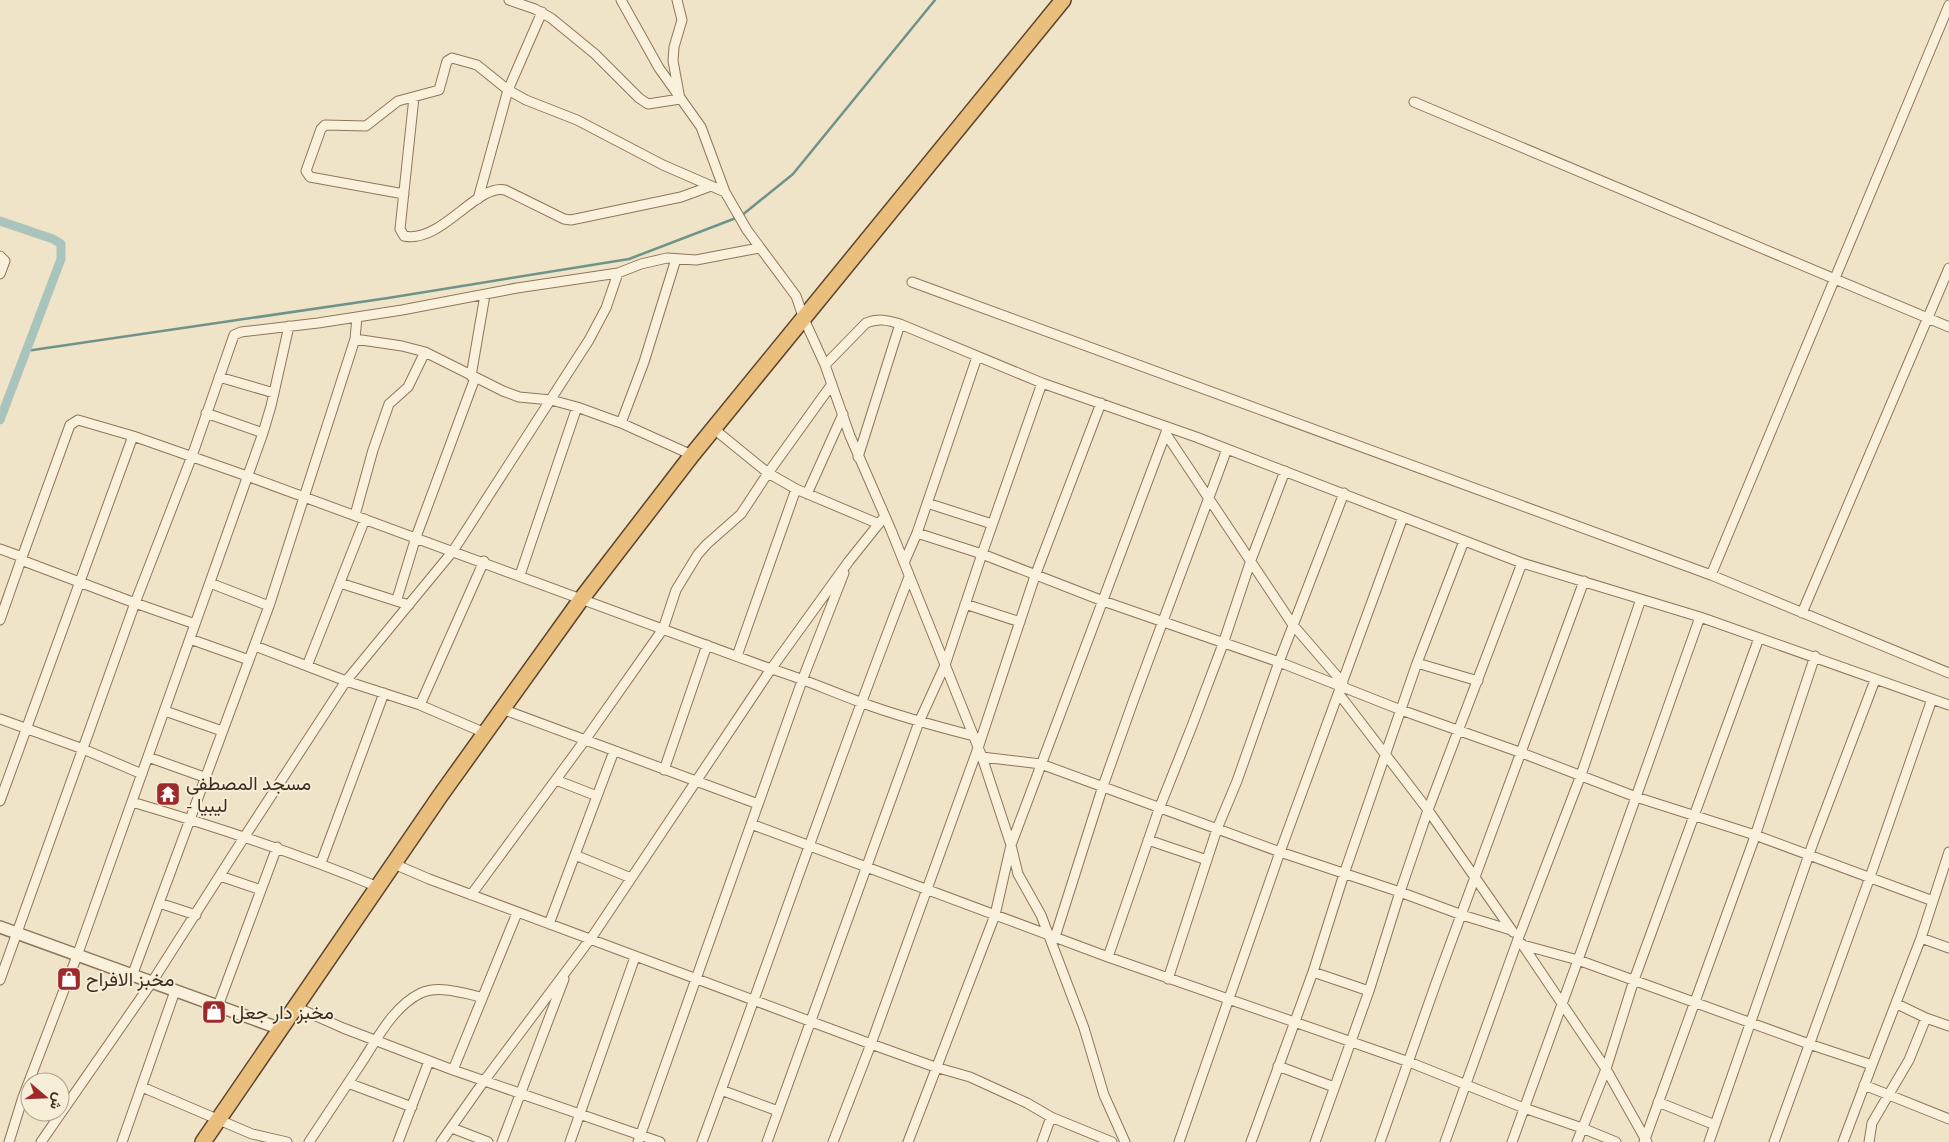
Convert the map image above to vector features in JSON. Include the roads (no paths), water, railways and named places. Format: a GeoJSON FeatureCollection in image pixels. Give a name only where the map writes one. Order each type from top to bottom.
{"type":"FeatureCollection","features":[{"type":"Feature","properties":{"kind":"highway"},"geometry":{"type":"LineString","coordinates":[[203,1142],[394,864],[582,598],[692,455],[1063,0]]}},
{"type":"Feature","properties":{"kind":"street"},"geometry":{"type":"LineString","coordinates":[[509,0],[542,12],[595,54],[646,103],[680,99]]}},
{"type":"Feature","properties":{"kind":"street"},"geometry":{"type":"LineString","coordinates":[[621,0],[650,54],[701,128],[725,192],[760,248],[793,292],[825,365],[858,456],[885,516],[974,736],[1012,845],[1018,874],[1052,936],[1084,1028],[1104,1095],[1125,1142]]}},
{"type":"Feature","properties":{"kind":"street"},"geometry":{"type":"LineString","coordinates":[[677,0],[682,20],[674,47],[673,61],[680,99]]}},
{"type":"Feature","properties":{"kind":"street"},"geometry":{"type":"LineString","coordinates":[[1711,575],[1949,5]]}},
{"type":"Feature","properties":{"kind":"street"},"geometry":{"type":"LineString","coordinates":[[478,198],[508,90],[542,12]]}},
{"type":"Feature","properties":{"kind":"street"},"geometry":{"type":"LineString","coordinates":[[404,194],[310,177],[306,171],[325,124],[366,126],[394,104],[414,96],[439,90],[447,61],[452,58],[477,65],[508,90],[532,103],[577,120],[646,156],[725,192]]}},
{"type":"Feature","properties":{"kind":"street"},"geometry":{"type":"LineString","coordinates":[[414,96],[400,231],[404,236],[409,237],[428,232],[441,225],[478,198],[495,190],[505,190],[564,219],[571,220],[681,197],[711,186]]}},
{"type":"Feature","properties":{"kind":"street"},"geometry":{"type":"LineString","coordinates":[[1414,102],[1949,327]]}},
{"type":"Feature","properties":{"kind":"street"},"geometry":{"type":"LineString","coordinates":[[0,980],[135,603],[192,456],[232,338],[237,333],[357,317],[517,288],[618,273],[641,264],[667,258],[701,259],[760,248]]}},
{"type":"Feature","properties":{"kind":"street"},"geometry":{"type":"LineString","coordinates":[[0,256],[5,261],[0,274]]}},
{"type":"Feature","properties":{"kind":"street"},"geometry":{"type":"LineString","coordinates":[[621,423],[644,362],[676,259]]}},
{"type":"Feature","properties":{"kind":"street"},"geometry":{"type":"LineString","coordinates":[[1802,612],[1949,268]]}},
{"type":"Feature","properties":{"kind":"street"},"geometry":{"type":"LineString","coordinates":[[70,1098],[152,982],[346,681],[453,551],[595,331],[606,308],[618,273]]}},
{"type":"Feature","properties":{"kind":"street"},"geometry":{"type":"LineString","coordinates":[[912,282],[1711,575],[1949,673]]}},
{"type":"Feature","properties":{"kind":"street"},"geometry":{"type":"LineString","coordinates":[[397,599],[416,537],[473,377],[485,295]]}},
{"type":"Feature","properties":{"kind":"street"},"geometry":{"type":"LineString","coordinates":[[132,976],[204,777],[269,606],[355,338],[357,317]]}},
{"type":"Feature","properties":{"kind":"street"},"geometry":{"type":"LineString","coordinates":[[825,365],[866,323],[882,319],[900,324],[1042,382],[1101,403],[1167,430],[1227,449],[1522,563],[1700,617],[1815,656],[1875,680],[1949,705]]}},
{"type":"Feature","properties":{"kind":"street"},"geometry":{"type":"LineString","coordinates":[[858,456],[900,324]]}},
{"type":"Feature","properties":{"kind":"street"},"geometry":{"type":"LineString","coordinates":[[36,1072],[263,433],[289,326]]}},
{"type":"Feature","properties":{"kind":"street"},"geometry":{"type":"LineString","coordinates":[[355,338],[425,352],[473,377],[518,397],[550,400],[577,408],[621,423],[692,455]]}},
{"type":"Feature","properties":{"kind":"street"},"geometry":{"type":"LineString","coordinates":[[355,515],[373,450],[389,404],[408,387],[425,352]]}},
{"type":"Feature","properties":{"kind":"street"},"geometry":{"type":"LineString","coordinates":[[904,564],[917,533],[977,357]]}},
{"type":"Feature","properties":{"kind":"street"},"geometry":{"type":"LineString","coordinates":[[219,377],[274,393]]}},
{"type":"Feature","properties":{"kind":"street"},"geometry":{"type":"LineString","coordinates":[[767,1142],[918,722],[945,664],[1042,382]]}},
{"type":"Feature","properties":{"kind":"street"},"geometry":{"type":"LineString","coordinates":[[471,895],[586,740],[663,629],[676,590],[694,560],[707,544],[742,514],[768,473],[832,384]]}},
{"type":"Feature","properties":{"kind":"street"},"geometry":{"type":"LineString","coordinates":[[833,1142],[871,1044],[978,748],[1035,576],[1101,403]]}},
{"type":"Feature","properties":{"kind":"street"},"geometry":{"type":"LineString","coordinates":[[520,575],[577,408]]}},
{"type":"Feature","properties":{"kind":"street"},"geometry":{"type":"LineString","coordinates":[[206,413],[263,433]]}},
{"type":"Feature","properties":{"kind":"street"},"geometry":{"type":"LineString","coordinates":[[807,494],[843,414]]}},
{"type":"Feature","properties":{"kind":"street"},"geometry":{"type":"LineString","coordinates":[[0,620],[70,424],[78,420],[133,436],[304,496],[771,669],[803,678],[860,702],[918,722],[974,736]]}},
{"type":"Feature","properties":{"kind":"street"},"geometry":{"type":"LineString","coordinates":[[714,429],[768,473],[796,490],[879,524]]}},
{"type":"Feature","properties":{"kind":"street"},"geometry":{"type":"LineString","coordinates":[[1167,430],[1209,499],[1293,625],[1342,688],[1387,755],[1428,810],[1562,1002],[1606,1069],[1645,1141]]}},
{"type":"Feature","properties":{"kind":"street"},"geometry":{"type":"LineString","coordinates":[[908,1142],[935,1067],[995,915],[1012,845],[1041,764],[1167,430]]}},
{"type":"Feature","properties":{"kind":"street"},"geometry":{"type":"LineString","coordinates":[[0,801],[133,436]]}},
{"type":"Feature","properties":{"kind":"street"},"geometry":{"type":"LineString","coordinates":[[1052,936],[1103,786],[1227,449]]}},
{"type":"Feature","properties":{"kind":"street"},"geometry":{"type":"LineString","coordinates":[[1108,957],[1159,809],[1223,644],[1251,560],[1285,471]]}},
{"type":"Feature","properties":{"kind":"street"},"geometry":{"type":"LineString","coordinates":[[737,656],[796,490]]}},
{"type":"Feature","properties":{"kind":"street"},"geometry":{"type":"LineString","coordinates":[[1168,979],[1217,829],[1237,781],[1279,662],[1344,494]]}},
{"type":"Feature","properties":{"kind":"street"},"geometry":{"type":"LineString","coordinates":[[927,502],[992,524]]}},
{"type":"Feature","properties":{"kind":"street"},"geometry":{"type":"LineString","coordinates":[[441,1142],[589,940],[771,669],[849,561],[885,516]]}},
{"type":"Feature","properties":{"kind":"street"},"geometry":{"type":"LineString","coordinates":[[1179,1142],[1280,852],[1342,688],[1403,517]]}},
{"type":"Feature","properties":{"kind":"street"},"geometry":{"type":"LineString","coordinates":[[307,666],[365,519]]}},
{"type":"Feature","properties":{"kind":"street"},"geometry":{"type":"LineString","coordinates":[[917,533],[982,554],[1103,601],[1279,662],[1400,710],[1636,796],[1755,835],[1933,901]]}},
{"type":"Feature","properties":{"kind":"street"},"geometry":{"type":"LineString","coordinates":[[1251,1142],[1313,972],[1344,874],[1387,755],[1400,710],[1464,541]]}},
{"type":"Feature","properties":{"kind":"street"},"geometry":{"type":"LineString","coordinates":[[0,549],[79,582],[195,624]]}},
{"type":"Feature","properties":{"kind":"street"},"geometry":{"type":"LineString","coordinates":[[639,1138],[803,678],[849,561]]}},
{"type":"Feature","properties":{"kind":"street"},"geometry":{"type":"LineString","coordinates":[[420,705],[484,562]]}},
{"type":"Feature","properties":{"kind":"street"},"geometry":{"type":"LineString","coordinates":[[1315,1142],[1369,991],[1428,810],[1522,563]]}},
{"type":"Feature","properties":{"kind":"street"},"geometry":{"type":"LineString","coordinates":[[702,1142],[810,846],[860,702],[909,577]]}},
{"type":"Feature","properties":{"kind":"street"},"geometry":{"type":"LineString","coordinates":[[1380,1142],[1584,581]]}},
{"type":"Feature","properties":{"kind":"street"},"geometry":{"type":"LineString","coordinates":[[340,583],[397,599],[409,605]]}},
{"type":"Feature","properties":{"kind":"street"},"geometry":{"type":"LineString","coordinates":[[210,584],[269,606]]}},
{"type":"Feature","properties":{"kind":"street"},"geometry":{"type":"LineString","coordinates":[[1445,1142],[1581,775],[1641,600]]}},
{"type":"Feature","properties":{"kind":"street"},"geometry":{"type":"LineString","coordinates":[[965,604],[1020,622]]}},
{"type":"Feature","properties":{"kind":"street"},"geometry":{"type":"LineString","coordinates":[[1512,1142],[1700,617]]}},
{"type":"Feature","properties":{"kind":"street"},"geometry":{"type":"LineString","coordinates":[[1577,1142],[1606,1069],[1634,980],[1759,638]]}},
{"type":"Feature","properties":{"kind":"street"},"geometry":{"type":"LineString","coordinates":[[190,639],[249,660]]}},
{"type":"Feature","properties":{"kind":"street"},"geometry":{"type":"LineString","coordinates":[[664,770],[706,645]]}},
{"type":"Feature","properties":{"kind":"street"},"geometry":{"type":"LineString","coordinates":[[254,646],[346,681],[420,705],[485,734]]}},
{"type":"Feature","properties":{"kind":"street"},"geometry":{"type":"LineString","coordinates":[[1645,1141],[1693,1003],[1755,835],[1815,656]]}},
{"type":"Feature","properties":{"kind":"street"},"geometry":{"type":"LineString","coordinates":[[1417,663],[1478,681]]}},
{"type":"Feature","properties":{"kind":"street"},"geometry":{"type":"LineString","coordinates":[[1709,1142],[1809,855],[1875,680]]}},
{"type":"Feature","properties":{"kind":"street"},"geometry":{"type":"LineString","coordinates":[[321,863],[384,693]]}},
{"type":"Feature","properties":{"kind":"street"},"geometry":{"type":"LineString","coordinates":[[1774,1142],[1932,699]]}},
{"type":"Feature","properties":{"kind":"street"},"geometry":{"type":"LineString","coordinates":[[502,709],[758,804]]}},
{"type":"Feature","properties":{"kind":"street"},"geometry":{"type":"LineString","coordinates":[[165,711],[222,731]]}},
{"type":"Feature","properties":{"kind":"street"},"geometry":{"type":"LineString","coordinates":[[0,719],[83,749],[142,774]]}},
{"type":"Feature","properties":{"kind":"street"},"geometry":{"type":"LineString","coordinates":[[549,924],[614,751]]}},
{"type":"Feature","properties":{"kind":"street"},"geometry":{"type":"LineString","coordinates":[[148,757],[204,777]]}},
{"type":"Feature","properties":{"kind":"street"},"geometry":{"type":"LineString","coordinates":[[982,757],[1041,764],[1280,852],[1462,915],[1512,930]]}},
{"type":"Feature","properties":{"kind":"street"},"geometry":{"type":"LineString","coordinates":[[556,780],[597,796]]}},
{"type":"Feature","properties":{"kind":"street"},"geometry":{"type":"LineString","coordinates":[[132,802],[277,847],[378,887]]}},
{"type":"Feature","properties":{"kind":"street"},"geometry":{"type":"LineString","coordinates":[[751,824],[1168,979],[1230,999],[1294,1024],[1409,1062],[1616,1142]]}},
{"type":"Feature","properties":{"kind":"street"},"geometry":{"type":"LineString","coordinates":[[1148,840],[1207,860]]}},
{"type":"Feature","properties":{"kind":"street"},"geometry":{"type":"LineString","coordinates":[[218,1006],[277,847]]}},
{"type":"Feature","properties":{"kind":"street"},"geometry":{"type":"LineString","coordinates":[[1843,1142],[1897,1004],[1933,901],[1946,872],[1949,852]]}},
{"type":"Feature","properties":{"kind":"street"},"geometry":{"type":"LineString","coordinates":[[575,855],[632,878]]}},
{"type":"Feature","properties":{"kind":"street"},"geometry":{"type":"LineString","coordinates":[[394,864],[695,980],[935,1067],[986,1083],[1051,1118],[1112,1142]]}},
{"type":"Feature","properties":{"kind":"street"},"geometry":{"type":"LineString","coordinates":[[220,876],[261,890]]}},
{"type":"Feature","properties":{"kind":"street"},"geometry":{"type":"LineString","coordinates":[[160,902],[196,915]]}},
{"type":"Feature","properties":{"kind":"street"},"geometry":{"type":"LineString","coordinates":[[453,1070],[517,912]]}},
{"type":"Feature","properties":{"kind":"street"},"geometry":{"type":"LineString","coordinates":[[0,927],[281,1029]]}},
{"type":"Feature","properties":{"kind":"street"},"geometry":{"type":"LineString","coordinates":[[1921,938],[1949,948]]}},
{"type":"Feature","properties":{"kind":"street"},"geometry":{"type":"LineString","coordinates":[[1520,942],[1578,960],[1693,1003],[1872,1065]]}},
{"type":"Feature","properties":{"kind":"street"},"geometry":{"type":"LineString","coordinates":[[570,1142],[635,956]]}},
{"type":"Feature","properties":{"kind":"street"},"geometry":{"type":"LineString","coordinates":[[502,1142],[567,969]]}},
{"type":"Feature","properties":{"kind":"street"},"geometry":{"type":"LineString","coordinates":[[1313,972],[1369,991]]}},
{"type":"Feature","properties":{"kind":"street"},"geometry":{"type":"LineString","coordinates":[[309,1142],[376,1041],[398,1010],[407,1001],[422,992],[440,990],[481,997]]}},
{"type":"Feature","properties":{"kind":"street"},"geometry":{"type":"LineString","coordinates":[[122,1142],[175,991]]}},
{"type":"Feature","properties":{"kind":"street"},"geometry":{"type":"LineString","coordinates":[[1897,1004],[1926,1018],[1949,1026]]}},
{"type":"Feature","properties":{"kind":"street"},"geometry":{"type":"LineString","coordinates":[[296,1007],[376,1041],[453,1070],[579,1113],[639,1138],[660,1142]]}},
{"type":"Feature","properties":{"kind":"street"},"geometry":{"type":"LineString","coordinates":[[1869,1142],[1872,1123],[1912,1053],[1926,1018]]}},
{"type":"Feature","properties":{"kind":"street"},"geometry":{"type":"LineString","coordinates":[[398,1142],[429,1061]]}},
{"type":"Feature","properties":{"kind":"street"},"geometry":{"type":"LineString","coordinates":[[1278,1066],[1334,1087]]}},
{"type":"Feature","properties":{"kind":"street"},"geometry":{"type":"LineString","coordinates":[[348,1083],[412,1107]]}},
{"type":"Feature","properties":{"kind":"street"},"geometry":{"type":"LineString","coordinates":[[1864,1085],[1949,1119]]}},
{"type":"Feature","properties":{"kind":"street"},"geometry":{"type":"LineString","coordinates":[[142,1087],[252,1134],[287,1142]]}},
{"type":"Feature","properties":{"kind":"street"},"geometry":{"type":"LineString","coordinates":[[722,1090],[778,1111]]}},
{"type":"Feature","properties":{"kind":"street"},"geometry":{"type":"LineString","coordinates":[[1658,1102],[1715,1125]]}},
{"type":"Feature","properties":{"kind":"street"},"geometry":{"type":"LineString","coordinates":[[9,1142],[20,1116]]}},
{"type":"Feature","properties":{"kind":"street"},"geometry":{"type":"LineString","coordinates":[[1042,1142],[1051,1118]]}},
{"type":"Feature","properties":{"kind":"street"},"geometry":{"type":"LineString","coordinates":[[41,1142],[53,1122]]}},
{"type":"Feature","properties":{"kind":"street"},"geometry":{"type":"LineString","coordinates":[[452,1128],[488,1142]]}},
{"type":"Feature","properties":{"kind":"waterway"},"geometry":{"type":"LineString","coordinates":[[741,216],[793,174],[935,0]]}},
{"type":"Feature","properties":{"kind":"waterway"},"geometry":{"type":"LineString","coordinates":[[26,351],[388,298],[629,259],[736,218]]}},
{"type":"Feature","properties":{"kind":"waterway"},"geometry":{"type":"LineString","coordinates":[[0,221],[53,239],[61,244],[61,259],[0,420]]}},
{"type":"Feature","properties":{"kind":"place","name":"مسجد المصطفى - ليبيا"},"geometry":{"type":"Point","coordinates":[168,794]}},
{"type":"Feature","properties":{"kind":"place","name":"مخبز الافراح"},"geometry":{"type":"Point","coordinates":[69,979]}},
{"type":"Feature","properties":{"kind":"place","name":"مخبز دار جعل"},"geometry":{"type":"Point","coordinates":[214,1012]}}]}
